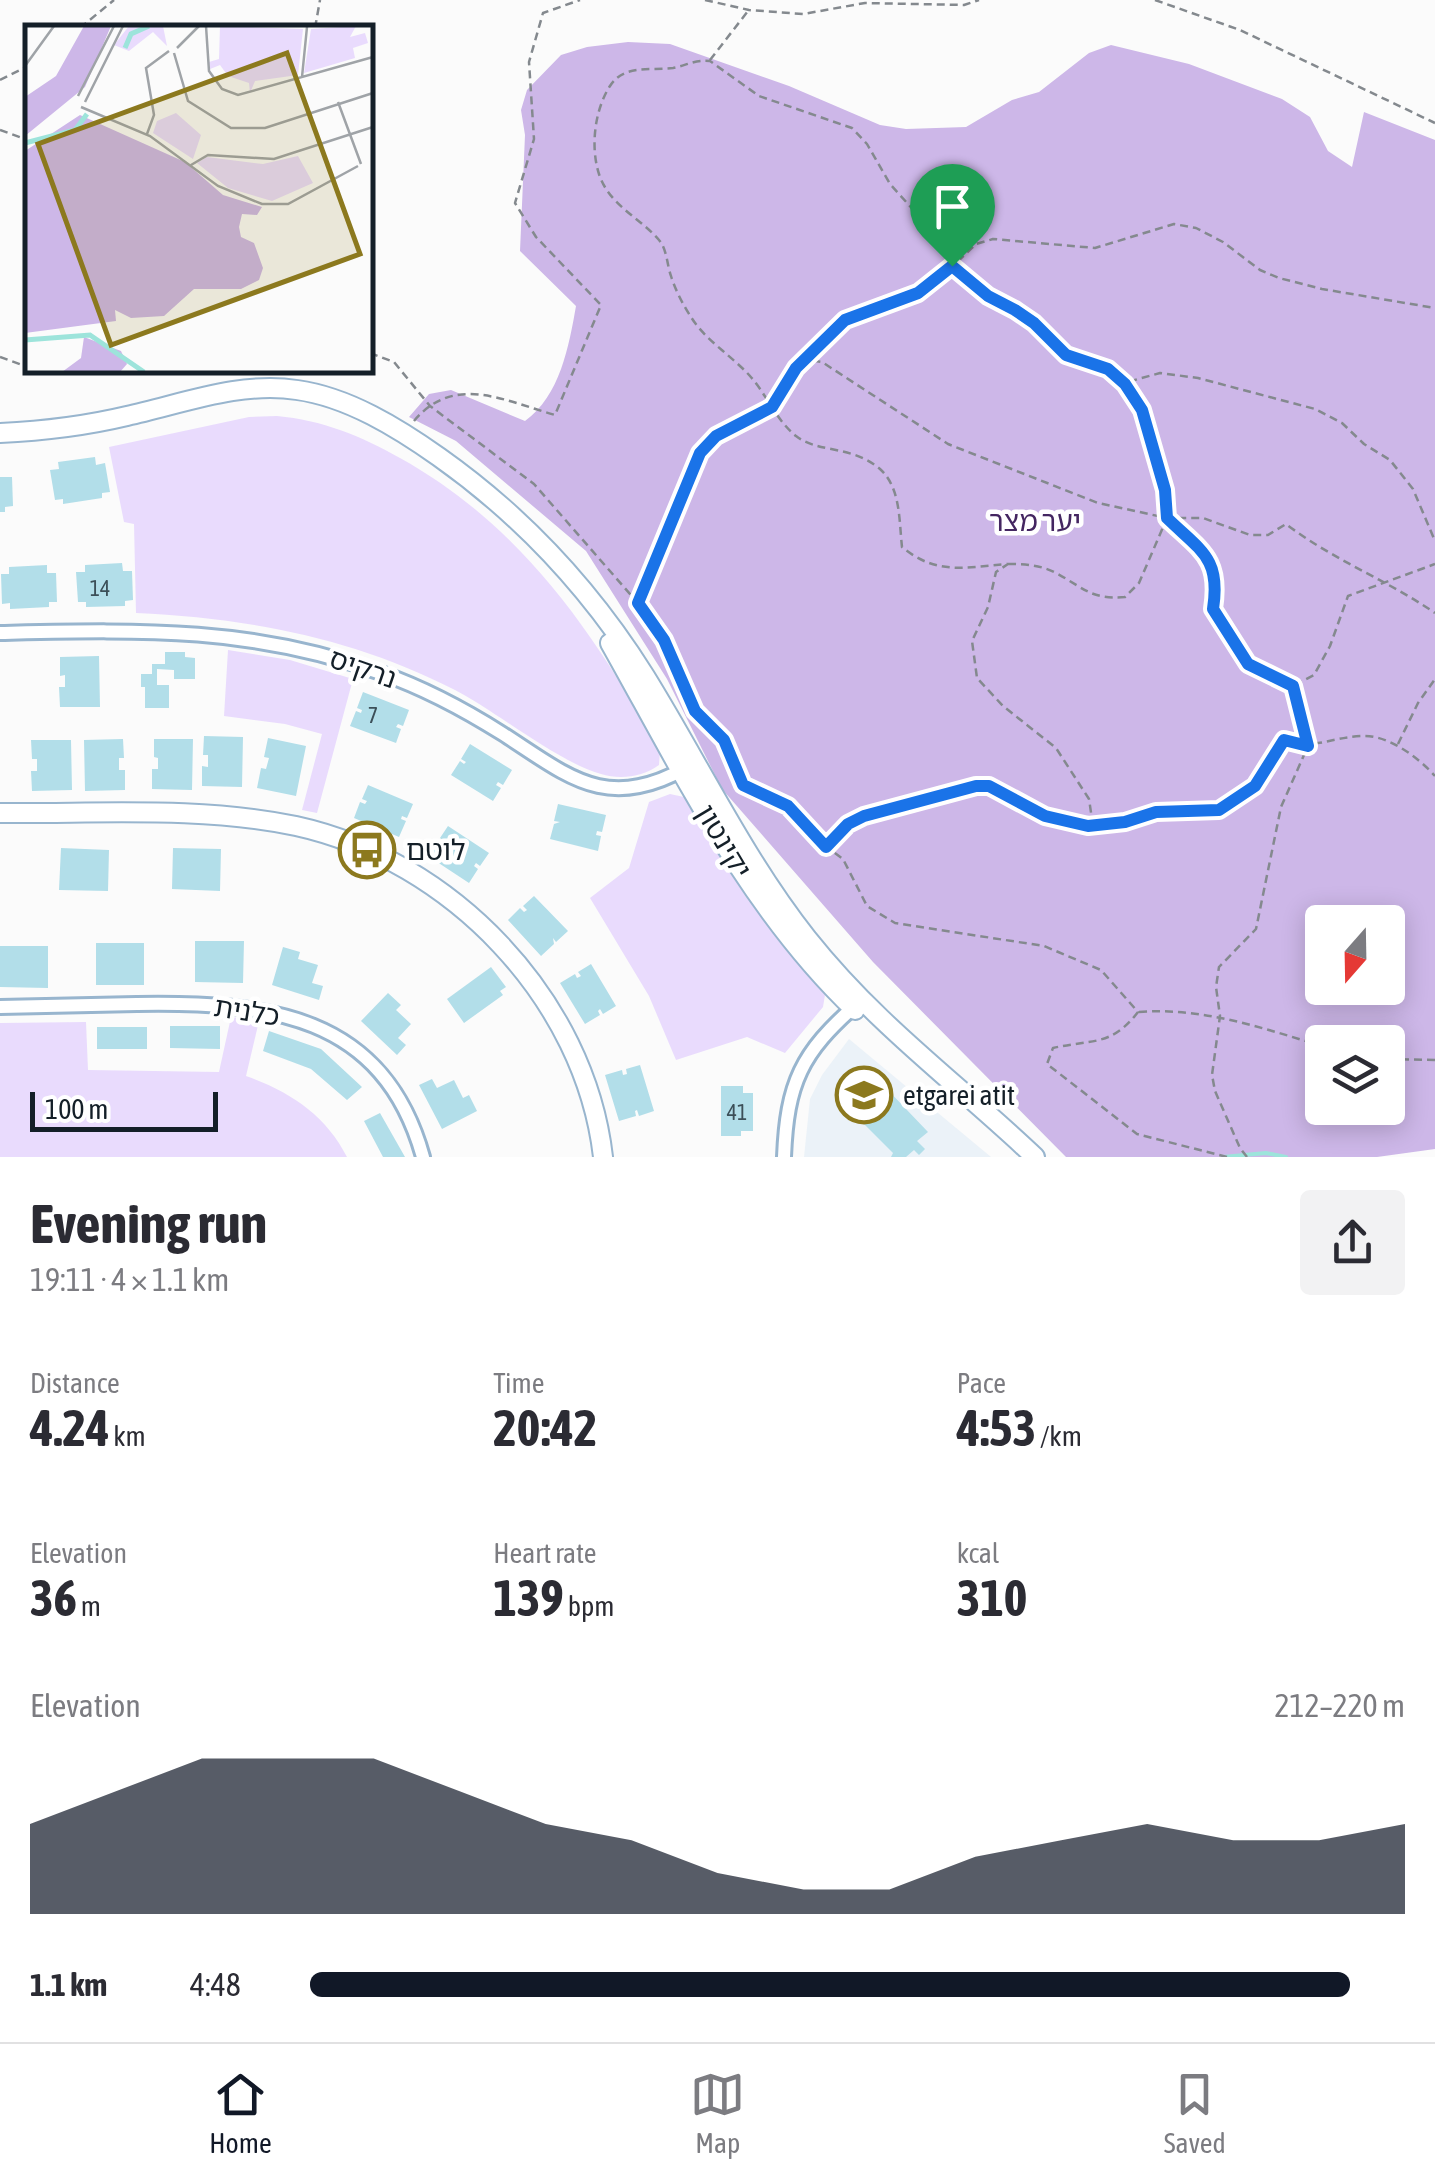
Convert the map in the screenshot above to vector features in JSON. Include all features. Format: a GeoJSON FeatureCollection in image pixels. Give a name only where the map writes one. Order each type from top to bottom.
{"type":"FeatureCollection","features":[{"type":"Feature","properties":{"kind":"street","name":"יקינטון"},"geometry":{"type":"LineString","coordinates":[[0,433],[100,422],[226,393],[271,388],[325,396],[406,436],[483,491],[552,555],[689,767],[762,903],[806,959],[857,1004],[900,1050],[949,1083],[1036,1157]]}},
{"type":"Feature","properties":{"kind":"street","name":"נרקיס"},"geometry":{"type":"LineString","coordinates":[[0,633],[179,631],[277,643],[346,660],[426,692],[586,785],[632,789],[689,767]]}},
{"type":"Feature","properties":{"kind":"street"},"geometry":{"type":"LineString","coordinates":[[0,813],[251,818],[342,840],[399,866],[454,902],[484,928],[534,986],[576,1056],[591,1095],[602,1157]]}},
{"type":"Feature","properties":{"kind":"street","name":"כלנית"},"geometry":{"type":"LineString","coordinates":[[0,1007],[212,1003],[277,1012],[329,1032],[368,1059],[397,1092],[416,1130],[423,1157]]}},
{"type":"Feature","properties":{"kind":"street"},"geometry":{"type":"LineString","coordinates":[[784,1157],[787,1106],[794,1080],[811,1052],[857,1004]]}},
{"type":"Feature","properties":{"kind":"path"},"geometry":{"type":"LineString","coordinates":[[84,25],[114,0]]}},
{"type":"Feature","properties":{"kind":"path"},"geometry":{"type":"LineString","coordinates":[[316,25],[320,0]]}},
{"type":"Feature","properties":{"kind":"path"},"geometry":{"type":"LineString","coordinates":[[406,436],[416,418],[441,396],[476,393],[556,416],[601,305],[536,237],[515,203],[534,139],[529,62],[543,13],[580,0]]}},
{"type":"Feature","properties":{"kind":"path"},"geometry":{"type":"LineString","coordinates":[[705,0],[748,10],[803,14],[866,3],[964,6],[979,0]]}},
{"type":"Feature","properties":{"kind":"path"},"geometry":{"type":"LineString","coordinates":[[1156,0],[1240,30],[1435,124]]}},
{"type":"Feature","properties":{"kind":"path"},"geometry":{"type":"LineString","coordinates":[[710,62],[748,10]]}},
{"type":"Feature","properties":{"kind":"path"},"geometry":{"type":"LineString","coordinates":[[710,62],[759,96],[852,128],[868,144],[890,184],[935,234],[952,266],[988,296],[1034,323],[1066,355],[1108,369],[1142,410],[1165,490],[1167,518],[1139,583],[1125,597],[1090,595],[1054,571],[1030,564],[948,568],[920,562],[902,547],[898,502],[881,469],[848,450],[797,438],[752,378],[692,320],[672,279],[662,243],[617,203],[603,185],[595,156],[599,104],[615,78],[636,69],[710,62]]}},
{"type":"Feature","properties":{"kind":"path"},"geometry":{"type":"LineString","coordinates":[[0,80],[25,68]]}},
{"type":"Feature","properties":{"kind":"path"},"geometry":{"type":"LineString","coordinates":[[0,130],[25,139]]}},
{"type":"Feature","properties":{"kind":"path"},"geometry":{"type":"LineString","coordinates":[[638,603],[700,453],[716,436],[772,407],[796,368],[845,320],[918,293],[976,244],[993,239],[1095,248],[1174,224],[1196,228],[1279,278],[1435,308]]}},
{"type":"Feature","properties":{"kind":"path"},"geometry":{"type":"LineString","coordinates":[[372,354],[394,362],[430,406],[534,484],[638,603],[664,640],[695,711],[724,740],[743,785],[788,806],[826,847],[843,859],[867,906],[895,923],[1044,946],[1101,970],[1138,1012]]}},
{"type":"Feature","properties":{"kind":"path"},"geometry":{"type":"LineString","coordinates":[[0,357],[25,366]]}},
{"type":"Feature","properties":{"kind":"path"},"geometry":{"type":"LineString","coordinates":[[808,360],[822,362],[948,444],[1098,503],[1167,518],[1203,518],[1250,535],[1268,535],[1286,524],[1382,582],[1401,589],[1435,613]]}},
{"type":"Feature","properties":{"kind":"path"},"geometry":{"type":"LineString","coordinates":[[1116,376],[1131,381],[1160,373],[1198,378],[1316,409],[1342,423],[1364,444],[1390,460],[1413,489],[1435,541]]}},
{"type":"Feature","properties":{"kind":"path"},"geometry":{"type":"LineString","coordinates":[[1167,518],[1206,556],[1218,579],[1213,609],[1248,664],[1293,686],[1308,746],[1281,807],[1256,929],[1219,967],[1216,987],[1220,1016],[1212,1075],[1247,1157]]}},
{"type":"Feature","properties":{"kind":"path"},"geometry":{"type":"LineString","coordinates":[[1008,564],[996,572],[988,607],[972,641],[978,678],[1003,706],[1056,748],[1089,799],[1093,826]]}},
{"type":"Feature","properties":{"kind":"path"},"geometry":{"type":"LineString","coordinates":[[1293,686],[1314,675],[1330,646],[1348,596],[1435,564]]}},
{"type":"Feature","properties":{"kind":"path"},"geometry":{"type":"LineString","coordinates":[[1398,746],[1435,679]]}},
{"type":"Feature","properties":{"kind":"path"},"geometry":{"type":"LineString","coordinates":[[826,847],[848,824],[864,816],[976,786],[989,786],[1045,816],[1093,826],[1125,822],[1156,812],[1219,810],[1255,786],[1284,740],[1308,746],[1365,735],[1398,746],[1425,764],[1435,776]]}},
{"type":"Feature","properties":{"kind":"path"},"geometry":{"type":"LineString","coordinates":[[1227,1157],[1137,1134],[1047,1064],[1052,1048],[1100,1042],[1126,1028],[1138,1012],[1172,1009],[1220,1016],[1305,1041]]}},
{"type":"Feature","properties":{"kind":"path"},"geometry":{"type":"LineString","coordinates":[[1405,1059],[1435,1060]]}},
{"type":"Feature","properties":{"kind":"shaded area"},"geometry":{"type":"Polygon","coordinates":[[[277,416],[325,425],[371,443],[443,485],[482,515],[551,585],[581,624],[660,751],[659,765],[639,775],[623,777],[584,768],[455,690],[339,644],[260,626],[136,613],[134,524],[124,522],[109,447],[249,417],[277,416]]]}},
{"type":"Feature","properties":{"kind":"shaded area"},"geometry":{"type":"Polygon","coordinates":[[[228,650],[290,660],[353,679],[317,813],[302,810],[322,734],[285,724],[224,716],[228,650]]]}},
{"type":"Feature","properties":{"kind":"shaded area"},"geometry":{"type":"Polygon","coordinates":[[[670,794],[684,797],[746,897],[825,995],[823,1007],[785,1053],[747,1037],[676,1060],[649,996],[590,898],[629,868],[649,802],[670,794]]]}},
{"type":"Feature","properties":{"kind":"shaded area"},"geometry":{"type":"Polygon","coordinates":[[[231,1017],[259,1021],[246,1076],[305,1106],[328,1129],[347,1157],[0,1157],[0,1023],[86,1022],[88,1070],[219,1072],[231,1017]]]}},
{"type":"Feature","properties":{"kind":"shaded area","name":"etgarei atit"},"geometry":{"type":"Polygon","coordinates":[[[849,1039],[991,1157],[804,1157],[810,1099],[822,1075],[849,1039]]]}},
{"type":"Feature","properties":{"kind":"green space","name":"יער מצר"},"geometry":{"type":"Polygon","coordinates":[[[628,42],[670,44],[789,86],[880,125],[906,129],[966,127],[1012,100],[1039,92],[1089,53],[1111,45],[1189,64],[1282,99],[1310,117],[1328,151],[1352,167],[1364,112],[1435,140],[1435,1149],[1377,1157],[1066,1157],[873,962],[722,789],[667,679],[586,551],[456,441],[409,417],[429,394],[451,390],[525,421],[537,411],[555,384],[576,306],[520,251],[525,135],[521,110],[527,90],[561,55],[628,42]]]}},
{"type":"Feature","properties":{"kind":"building"},"geometry":{"type":"Polygon","coordinates":[[[95,457],[96,465],[105,463],[110,492],[102,493],[102,498],[63,504],[63,499],[55,500],[50,470],[59,469],[58,462],[95,457]]]}},
{"type":"Feature","properties":{"kind":"building"},"geometry":{"type":"Polygon","coordinates":[[[0,477],[12,477],[13,506],[5,507],[5,512],[0,512],[0,477]]]}},
{"type":"Feature","properties":{"kind":"building"},"geometry":{"type":"Polygon","coordinates":[[[122,563],[123,571],[132,571],[133,600],[125,601],[125,606],[86,607],[86,602],[78,602],[76,572],[85,572],[85,565],[122,563]]]}},
{"type":"Feature","properties":{"kind":"building"},"geometry":{"type":"Polygon","coordinates":[[[47,565],[47,573],[56,573],[57,602],[49,602],[49,607],[10,609],[10,603],[2,604],[1,574],[9,574],[9,567],[47,565]]]}},
{"type":"Feature","properties":{"kind":"building"},"geometry":{"type":"Polygon","coordinates":[[[165,652],[185,652],[185,657],[195,658],[195,679],[174,679],[174,670],[157,669],[157,685],[169,685],[169,708],[145,708],[141,674],[152,674],[152,664],[165,664],[165,652]]]}},
{"type":"Feature","properties":{"kind":"building"},"geometry":{"type":"Polygon","coordinates":[[[99,656],[100,707],[60,707],[59,687],[65,687],[65,675],[60,676],[60,657],[99,656]]]}},
{"type":"Feature","properties":{"kind":"building"},"geometry":{"type":"Polygon","coordinates":[[[363,692],[409,710],[403,726],[396,727],[401,729],[396,743],[350,726],[356,711],[361,713],[357,708],[363,692]]]}},
{"type":"Feature","properties":{"kind":"building"},"geometry":{"type":"Polygon","coordinates":[[[204,736],[243,737],[242,787],[202,786],[202,766],[208,767],[208,755],[203,755],[204,736]]]}},
{"type":"Feature","properties":{"kind":"building"},"geometry":{"type":"Polygon","coordinates":[[[268,738],[306,746],[296,796],[257,788],[261,768],[266,769],[269,758],[264,757],[268,738]]]}},
{"type":"Feature","properties":{"kind":"building"},"geometry":{"type":"Polygon","coordinates":[[[123,739],[124,758],[119,758],[119,770],[125,770],[125,790],[85,791],[84,740],[123,739]]]}},
{"type":"Feature","properties":{"kind":"building"},"geometry":{"type":"Polygon","coordinates":[[[154,739],[193,739],[192,790],[152,789],[152,769],[158,769],[154,739]]]}},
{"type":"Feature","properties":{"kind":"building"},"geometry":{"type":"Polygon","coordinates":[[[31,740],[71,740],[72,790],[32,791],[31,771],[37,771],[37,759],[32,759],[31,740]]]}},
{"type":"Feature","properties":{"kind":"building"},"geometry":{"type":"Polygon","coordinates":[[[470,744],[512,770],[503,785],[496,785],[501,788],[493,801],[451,775],[460,761],[466,762],[461,759],[470,744]]]}},
{"type":"Feature","properties":{"kind":"building"},"geometry":{"type":"Polygon","coordinates":[[[368,785],[413,804],[407,818],[402,816],[406,821],[399,837],[354,818],[360,802],[367,801],[362,799],[368,785]]]}},
{"type":"Feature","properties":{"kind":"building"},"geometry":{"type":"Polygon","coordinates":[[[558,804],[606,815],[602,832],[597,831],[596,835],[601,836],[598,851],[550,839],[554,824],[560,822],[554,821],[558,804]]]}},
{"type":"Feature","properties":{"kind":"building"},"geometry":{"type":"Polygon","coordinates":[[[448,826],[489,853],[480,866],[474,866],[478,869],[469,883],[428,856],[437,842],[442,845],[444,841],[440,838],[448,826]]]}},
{"type":"Feature","properties":{"kind":"building"},"geometry":{"type":"Polygon","coordinates":[[[61,848],[109,850],[108,891],[59,890],[61,848]]]}},
{"type":"Feature","properties":{"kind":"building"},"geometry":{"type":"Polygon","coordinates":[[[173,848],[221,849],[220,891],[172,889],[173,848]]]}},
{"type":"Feature","properties":{"kind":"building"},"geometry":{"type":"Polygon","coordinates":[[[534,896],[568,931],[556,942],[553,938],[554,944],[541,956],[508,920],[520,908],[527,910],[523,906],[534,896]]]}},
{"type":"Feature","properties":{"kind":"building"},"geometry":{"type":"Polygon","coordinates":[[[195,941],[244,941],[243,983],[195,982],[195,941]]]}},
{"type":"Feature","properties":{"kind":"building"},"geometry":{"type":"Polygon","coordinates":[[[96,943],[144,943],[144,985],[96,985],[96,943]]]}},
{"type":"Feature","properties":{"kind":"building"},"geometry":{"type":"Polygon","coordinates":[[[0,946],[48,946],[48,988],[0,987],[0,946]]]}},
{"type":"Feature","properties":{"kind":"building"},"geometry":{"type":"Polygon","coordinates":[[[283,947],[300,952],[298,959],[318,965],[312,983],[323,986],[319,1000],[272,985],[283,947]]]}},
{"type":"Feature","properties":{"kind":"building"},"geometry":{"type":"Polygon","coordinates":[[[591,964],[616,1006],[603,1014],[600,1009],[600,1015],[585,1024],[560,983],[575,974],[577,978],[581,976],[578,972],[591,964]]]}},
{"type":"Feature","properties":{"kind":"building"},"geometry":{"type":"Polygon","coordinates":[[[491,967],[506,987],[500,991],[503,995],[464,1023],[447,999],[491,967]]]}},
{"type":"Feature","properties":{"kind":"building"},"geometry":{"type":"Polygon","coordinates":[[[388,993],[401,1005],[396,1010],[411,1024],[398,1038],[406,1045],[397,1055],[361,1021],[388,993]]]}},
{"type":"Feature","properties":{"kind":"building"},"geometry":{"type":"Polygon","coordinates":[[[170,1026],[220,1026],[220,1049],[170,1048],[170,1026]]]}},
{"type":"Feature","properties":{"kind":"building"},"geometry":{"type":"Polygon","coordinates":[[[97,1027],[147,1027],[147,1049],[97,1049],[97,1027]]]}},
{"type":"Feature","properties":{"kind":"building"},"geometry":{"type":"Polygon","coordinates":[[[269,1031],[321,1049],[362,1087],[347,1100],[311,1069],[263,1051],[269,1031]]]}},
{"type":"Feature","properties":{"kind":"building"},"geometry":{"type":"Polygon","coordinates":[[[640,1065],[654,1111],[639,1116],[637,1110],[636,1116],[619,1121],[605,1075],[622,1070],[623,1075],[627,1074],[626,1069],[640,1065]]]}},
{"type":"Feature","properties":{"kind":"building"},"geometry":{"type":"Polygon","coordinates":[[[432,1079],[437,1088],[454,1080],[463,1098],[469,1095],[477,1111],[442,1129],[419,1085],[432,1079]]]}},
{"type":"Feature","properties":{"kind":"building"},"geometry":{"type":"Polygon","coordinates":[[[721,1086],[743,1086],[743,1093],[753,1093],[753,1131],[741,1131],[741,1136],[721,1136],[721,1086]]]}},
{"type":"Feature","properties":{"kind":"building"},"geometry":{"type":"Polygon","coordinates":[[[885,1087],[928,1132],[917,1141],[925,1149],[919,1155],[914,1150],[906,1157],[891,1157],[893,1153],[864,1124],[877,1111],[869,1103],[885,1087]]]}},
{"type":"Feature","properties":{"kind":"building"},"geometry":{"type":"Polygon","coordinates":[[[380,1113],[405,1157],[383,1157],[364,1121],[380,1113]]]}},
{"type":"Feature","properties":{"kind":"waterway"},"geometry":{"type":"LineString","coordinates":[[1223,1157],[1266,1153],[1286,1157]]}},
{"type":"Feature","properties":{"kind":"place","name":"לוטם"},"geometry":{"type":"Point","coordinates":[367,850]}},
{"type":"Feature","properties":{"kind":"place","name":"etgarei atit"},"geometry":{"type":"Point","coordinates":[864,1095]}},
{"type":"Feature","properties":{"kind":"route"},"geometry":{"type":"LineString","coordinates":[[952,266],[988,296],[1034,323],[1066,355],[1108,369],[1125,384],[1142,410],[1165,490],[1167,518],[1206,556],[1218,579],[1213,609],[1248,664],[1293,686],[1308,746],[1284,740],[1255,786],[1219,810],[1156,812],[1125,822],[1088,826],[1045,816],[989,786],[976,786],[864,816],[848,824],[826,847],[788,806],[743,785],[724,740],[695,711],[664,640],[638,603],[700,453],[716,436],[772,407],[796,368],[845,320],[918,293],[952,266]]}}]}
